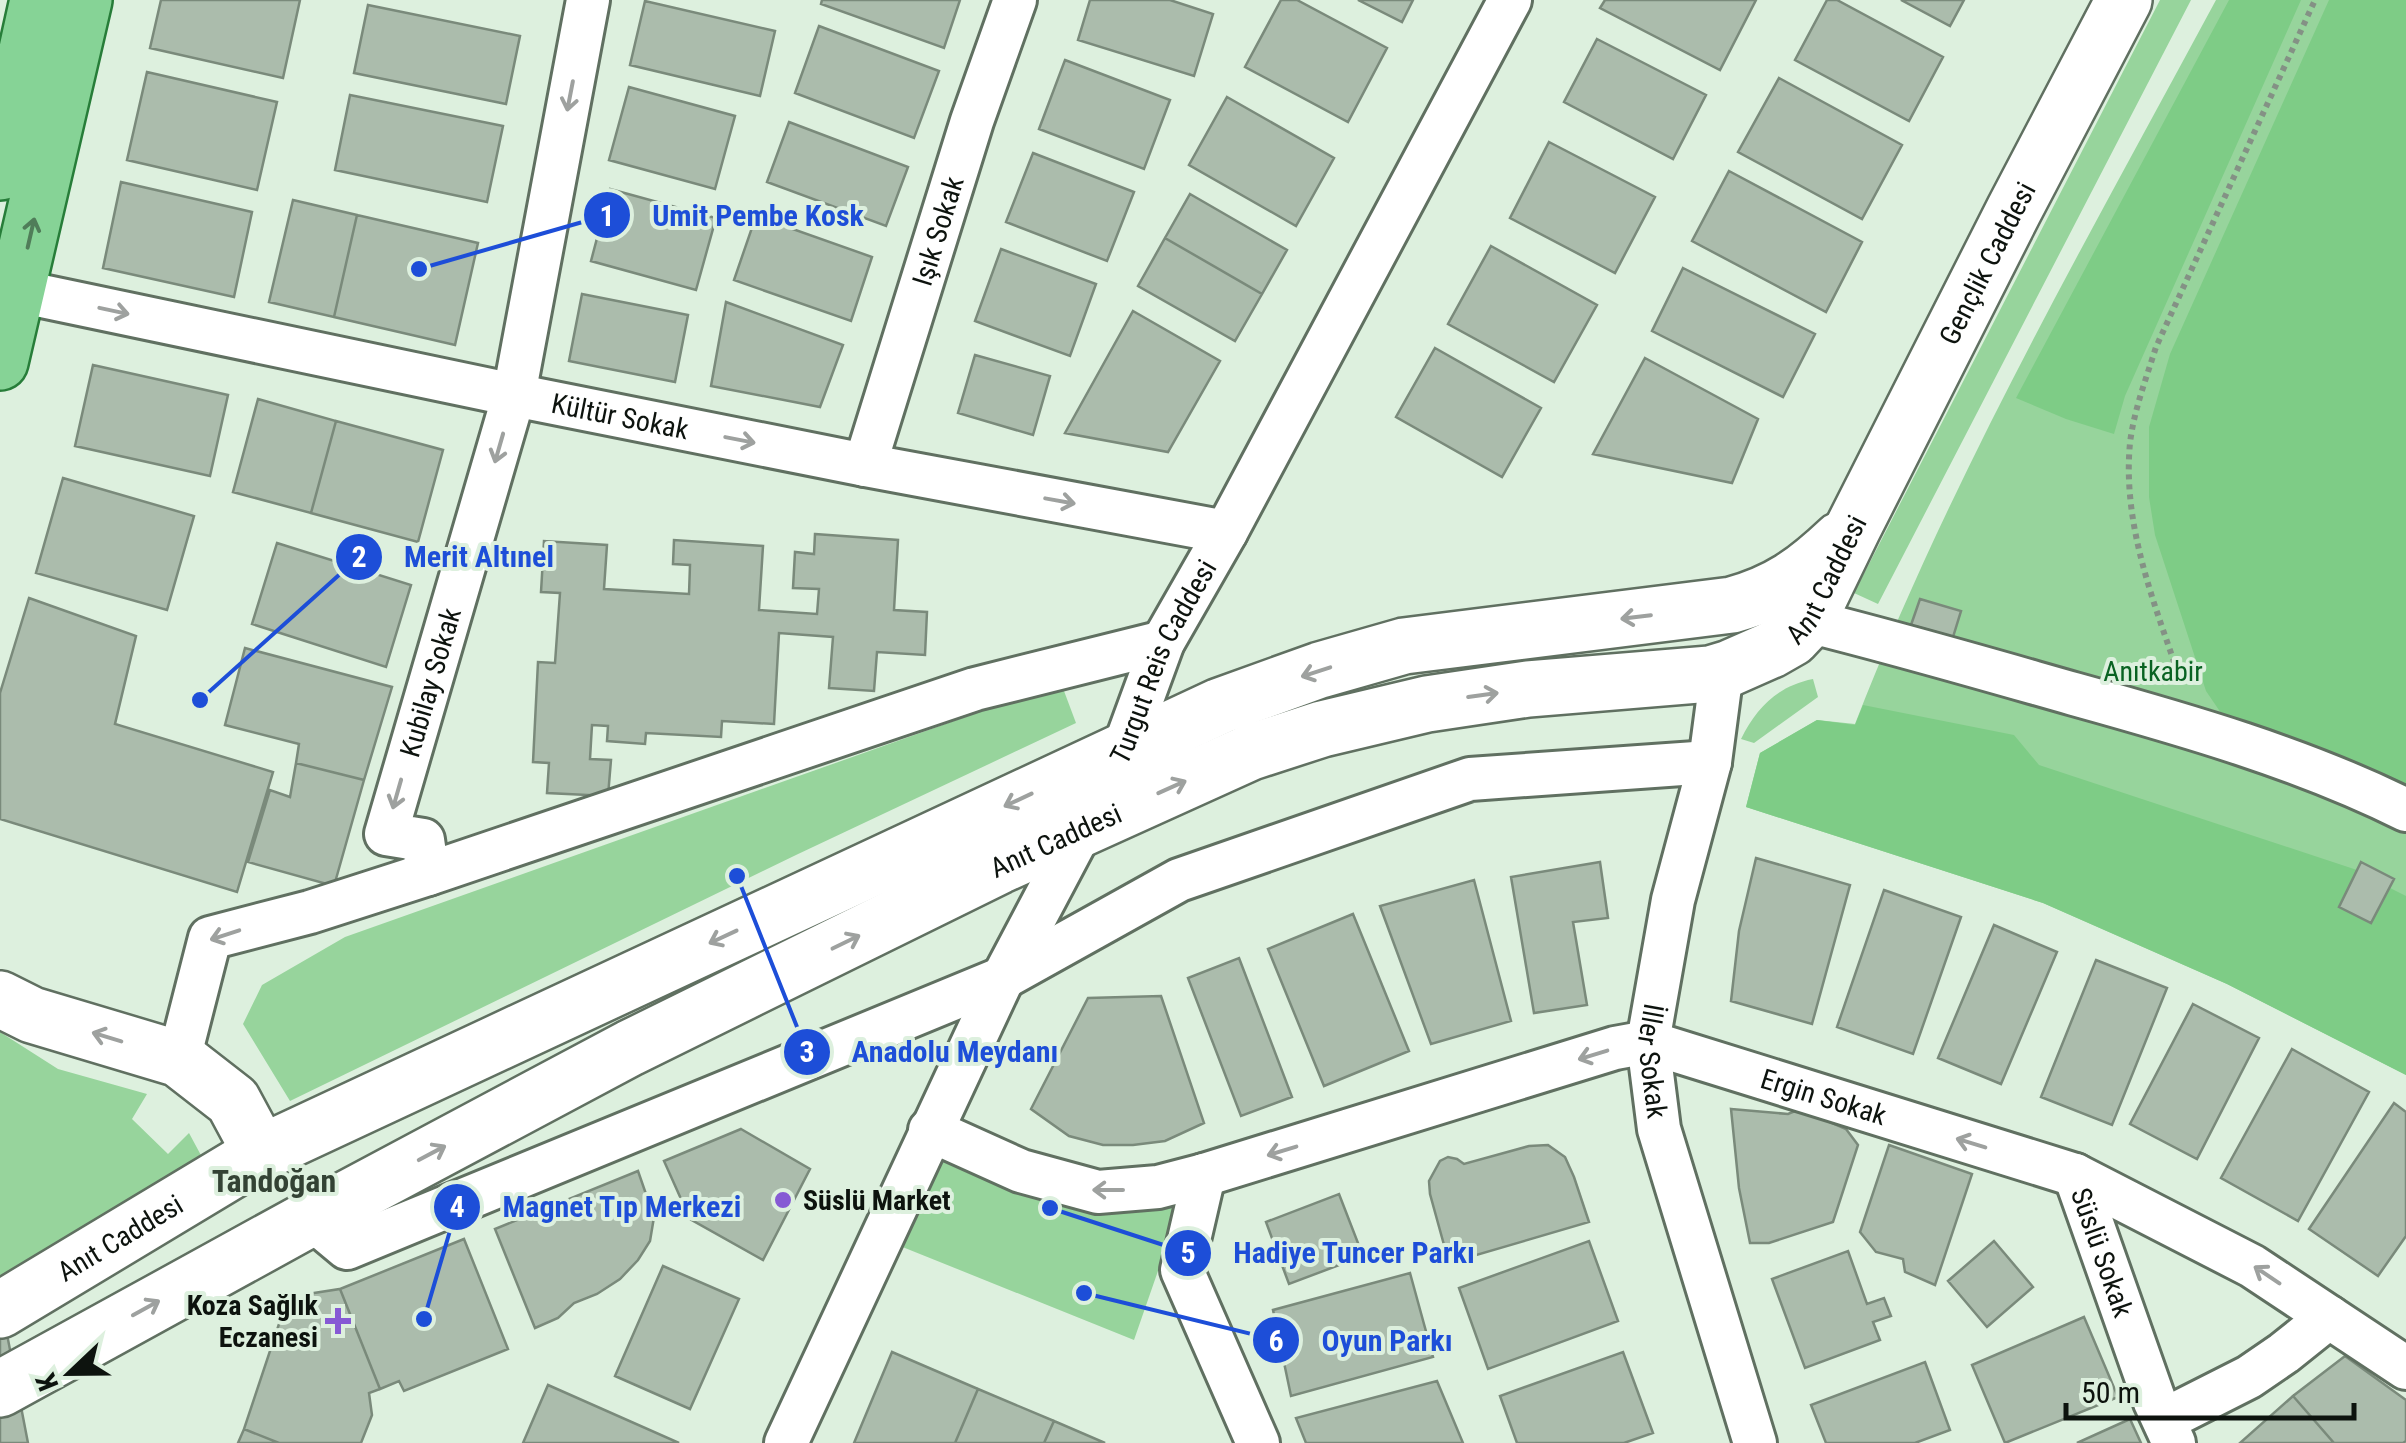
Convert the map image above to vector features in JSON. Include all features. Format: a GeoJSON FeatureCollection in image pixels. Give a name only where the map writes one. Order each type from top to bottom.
{"type":"FeatureCollection","features":[{"type":"Feature","properties":{"kind":"main road"},"geometry":{"type":"LineString","coordinates":[[0,172],[38,0]]}},
{"type":"Feature","properties":{"kind":"main road"},"geometry":{"type":"LineString","coordinates":[[0,362],[84,0]]}},
{"type":"Feature","properties":{"kind":"main road","name":"Gençlik Caddesi"},"geometry":{"type":"LineString","coordinates":[[1853,528],[2124,0]]}},
{"type":"Feature","properties":{"kind":"main road","name":"Anıt Caddesi"},"geometry":{"type":"LineString","coordinates":[[0,1310],[261,1153],[1220,706],[1320,670],[1404,646],[1753,600],[1784,586],[1815,564],[1853,528]]}},
{"type":"Feature","properties":{"kind":"main road","name":"Anıt Caddesi"},"geometry":{"type":"LineString","coordinates":[[0,1389],[630,1048],[1083,826],[1251,752],[1426,704],[1528,689],[1722,671],[1792,638],[1808,620],[1853,528]]}},
{"type":"Feature","properties":{"kind":"main road"},"geometry":{"type":"LineString","coordinates":[[1732,605],[1808,620]]}},
{"type":"Feature","properties":{"kind":"main road"},"geometry":{"type":"LineString","coordinates":[[0,999],[32,1015],[179,1058],[233,1101],[261,1153]]}},
{"type":"Feature","properties":{"kind":"street","name":"Kubilay Sokak"},"geometry":{"type":"LineString","coordinates":[[428,874],[423,840],[386,834],[514,395],[588,0]]}},
{"type":"Feature","properties":{"kind":"street","name":"Işık Sokak"},"geometry":{"type":"LineString","coordinates":[[865,466],[972,121],[1015,0]]}},
{"type":"Feature","properties":{"kind":"street","name":"Turgut Reis Caddesi"},"geometry":{"type":"LineString","coordinates":[[786,1443],[1003,978],[1123,751],[1162,642],[1226,532],[1510,0]]}},
{"type":"Feature","properties":{"kind":"street","name":"Kültür Sokak"},"geometry":{"type":"LineString","coordinates":[[18,291],[865,466],[1226,532]]}},
{"type":"Feature","properties":{"kind":"street"},"geometry":{"type":"LineString","coordinates":[[1808,620],[2198,730],[2322,774],[2406,810]]}},
{"type":"Feature","properties":{"kind":"street"},"geometry":{"type":"LineString","coordinates":[[179,1058],[210,938],[310,912],[428,874],[975,688],[1162,642]]}},
{"type":"Feature","properties":{"kind":"street","name":"İller Sokak"},"geometry":{"type":"LineString","coordinates":[[1722,671],[1710,762],[1673,900],[1648,1042],[1659,1129],[1755,1443]]}},
{"type":"Feature","properties":{"kind":"street"},"geometry":{"type":"LineString","coordinates":[[311,1218],[347,1248],[1003,978],[1178,880],[1470,779],[1710,762]]}},
{"type":"Feature","properties":{"kind":"street","name":"Ergin Sokak"},"geometry":{"type":"LineString","coordinates":[[930,1130],[1021,1171],[1098,1192],[1158,1187],[1615,1048],[1648,1042],[2075,1175],[2252,1266],[2406,1368]]}},
{"type":"Feature","properties":{"kind":"street"},"geometry":{"type":"LineString","coordinates":[[1204,1175],[1182,1270],[1258,1443]]}},
{"type":"Feature","properties":{"kind":"street","name":"Süslü Sokak"},"geometry":{"type":"LineString","coordinates":[[2075,1175],[2155,1402],[2169,1431]]}},
{"type":"Feature","properties":{"kind":"street"},"geometry":{"type":"LineString","coordinates":[[2169,1431],[2284,1354],[2329,1316]]}},
{"type":"Feature","properties":{"kind":"path"},"geometry":{"type":"LineString","coordinates":[[2198,730],[2136,540],[2130,489],[2131,440],[2139,398],[2156,347],[2316,0]]}},
{"type":"Feature","properties":{"kind":"green space"},"geometry":{"type":"Polygon","coordinates":[[[2160,0],[2191,0],[1878,604],[1854,593],[2160,0]]]}},
{"type":"Feature","properties":{"kind":"green space","name":"Anıtkabir"},"geometry":{"type":"Polygon","coordinates":[[[2216,0],[2406,0],[2406,1075],[2227,984],[2043,903],[1746,807],[1760,753],[1817,720],[1855,724],[1893,630],[1979,447],[2071,267],[2216,0]]]}},
{"type":"Feature","properties":{"kind":"green space"},"geometry":{"type":"Polygon","coordinates":[[[2229,0],[2301,0],[2125,396],[2114,434],[2016,398],[2229,0]]]}},
{"type":"Feature","properties":{"kind":"green space"},"geometry":{"type":"Polygon","coordinates":[[[2329,0],[2406,0],[2406,787],[2221,713],[2206,691],[2155,535],[2149,497],[2149,427],[2170,354],[2329,0]]]}},
{"type":"Feature","properties":{"kind":"green space"},"geometry":{"type":"Polygon","coordinates":[[[1813,679],[1818,697],[1754,743],[1741,739],[1770,700],[1789,687],[1813,679]]]}},
{"type":"Feature","properties":{"kind":"green space"},"geometry":{"type":"Polygon","coordinates":[[[1061,683],[1076,723],[290,1101],[243,1024],[262,985],[345,937],[1061,683]]]}},
{"type":"Feature","properties":{"kind":"green space"},"geometry":{"type":"Polygon","coordinates":[[[1863,705],[2014,735],[2039,765],[2357,870],[2339,906],[2371,923],[2390,888],[2406,896],[2406,1075],[2227,984],[2043,903],[1746,807],[1760,753],[1817,720],[1855,725],[1863,705]]]}},
{"type":"Feature","properties":{"kind":"green space"},"geometry":{"type":"Polygon","coordinates":[[[0,1032],[58,1069],[147,1094],[132,1119],[168,1154],[189,1133],[203,1159],[0,1282],[0,1032]]]}},
{"type":"Feature","properties":{"kind":"green space"},"geometry":{"type":"Polygon","coordinates":[[[942,1156],[1183,1199],[1134,1340],[900,1246],[942,1156]]]}},
{"type":"Feature","properties":{"kind":"building"},"geometry":{"type":"Polygon","coordinates":[[[161,0],[300,0],[283,78],[150,48],[161,0]]]}},
{"type":"Feature","properties":{"kind":"building"},"geometry":{"type":"Polygon","coordinates":[[[822,0],[960,0],[944,48],[821,4],[822,0]]]}},
{"type":"Feature","properties":{"kind":"building"},"geometry":{"type":"Polygon","coordinates":[[[1090,0],[1170,0],[1213,14],[1194,76],[1078,40],[1090,0]]]}},
{"type":"Feature","properties":{"kind":"building"},"geometry":{"type":"Polygon","coordinates":[[[1281,0],[1297,0],[1387,48],[1348,122],[1245,67],[1281,0]]]}},
{"type":"Feature","properties":{"kind":"building"},"geometry":{"type":"Polygon","coordinates":[[[1358,0],[1413,0],[1402,22],[1358,0]]]}},
{"type":"Feature","properties":{"kind":"building"},"geometry":{"type":"Polygon","coordinates":[[[1605,0],[1756,0],[1720,70],[1600,8],[1605,0]]]}},
{"type":"Feature","properties":{"kind":"building"},"geometry":{"type":"Polygon","coordinates":[[[1827,0],[1837,0],[1943,57],[1909,121],[1795,60],[1827,0]]]}},
{"type":"Feature","properties":{"kind":"building"},"geometry":{"type":"Polygon","coordinates":[[[1901,0],[1964,0],[1950,26],[1901,0]]]}},
{"type":"Feature","properties":{"kind":"building"},"geometry":{"type":"Polygon","coordinates":[[[645,1],[775,31],[760,96],[630,65],[645,1]]]}},
{"type":"Feature","properties":{"kind":"building"},"geometry":{"type":"Polygon","coordinates":[[[368,5],[520,36],[506,104],[354,73],[368,5]]]}},
{"type":"Feature","properties":{"kind":"building"},"geometry":{"type":"Polygon","coordinates":[[[819,26],[939,71],[914,138],[795,93],[819,26]]]}},
{"type":"Feature","properties":{"kind":"building"},"geometry":{"type":"Polygon","coordinates":[[[1597,39],[1706,95],[1673,159],[1564,102],[1597,39]]]}},
{"type":"Feature","properties":{"kind":"building"},"geometry":{"type":"Polygon","coordinates":[[[1065,60],[1170,100],[1144,169],[1039,129],[1065,60]]]}},
{"type":"Feature","properties":{"kind":"building"},"geometry":{"type":"Polygon","coordinates":[[[147,72],[277,102],[257,190],[127,160],[147,72]]]}},
{"type":"Feature","properties":{"kind":"building"},"geometry":{"type":"Polygon","coordinates":[[[1779,78],[1902,145],[1862,219],[1738,152],[1779,78]]]}},
{"type":"Feature","properties":{"kind":"building"},"geometry":{"type":"Polygon","coordinates":[[[629,87],[735,116],[715,189],[609,160],[629,87]]]}},
{"type":"Feature","properties":{"kind":"building"},"geometry":{"type":"Polygon","coordinates":[[[350,95],[503,126],[487,202],[335,170],[350,95]]]}},
{"type":"Feature","properties":{"kind":"building"},"geometry":{"type":"Polygon","coordinates":[[[1227,97],[1334,158],[1296,226],[1189,165],[1227,97]]]}},
{"type":"Feature","properties":{"kind":"building"},"geometry":{"type":"Polygon","coordinates":[[[789,122],[908,167],[886,226],[767,182],[789,122]]]}},
{"type":"Feature","properties":{"kind":"building"},"geometry":{"type":"Polygon","coordinates":[[[1549,142],[1655,197],[1615,273],[1510,218],[1549,142]]]}},
{"type":"Feature","properties":{"kind":"building"},"geometry":{"type":"Polygon","coordinates":[[[1033,153],[1134,192],[1107,261],[1006,222],[1033,153]]]}},
{"type":"Feature","properties":{"kind":"building"},"geometry":{"type":"Polygon","coordinates":[[[1729,171],[1862,242],[1826,312],[1692,241],[1729,171]]]}},
{"type":"Feature","properties":{"kind":"building"},"geometry":{"type":"Polygon","coordinates":[[[121,182],[252,212],[234,297],[103,268],[121,182]]]}},
{"type":"Feature","properties":{"kind":"building"},"geometry":{"type":"Polygon","coordinates":[[[610,189],[716,218],[696,290],[591,261],[610,189]]]}},
{"type":"Feature","properties":{"kind":"building"},"geometry":{"type":"Polygon","coordinates":[[[1190,194],[1287,250],[1262,294],[1165,238],[1190,194]]]}},
{"type":"Feature","properties":{"kind":"building"},"geometry":{"type":"Polygon","coordinates":[[[293,200],[357,215],[334,317],[269,302],[293,200]]]}},
{"type":"Feature","properties":{"kind":"building"},"geometry":{"type":"Polygon","coordinates":[[[357,215],[478,243],[455,345],[334,317],[357,215]]]}},
{"type":"Feature","properties":{"kind":"building"},"geometry":{"type":"Polygon","coordinates":[[[756,216],[872,257],[851,321],[734,280],[756,216]]]}},
{"type":"Feature","properties":{"kind":"building"},"geometry":{"type":"Polygon","coordinates":[[[1165,238],[1262,294],[1235,341],[1138,286],[1165,238]]]}},
{"type":"Feature","properties":{"kind":"building"},"geometry":{"type":"Polygon","coordinates":[[[1491,246],[1597,305],[1554,382],[1448,324],[1491,246]]]}},
{"type":"Feature","properties":{"kind":"building"},"geometry":{"type":"Polygon","coordinates":[[[1001,249],[1096,284],[1070,356],[975,321],[1001,249]]]}},
{"type":"Feature","properties":{"kind":"building"},"geometry":{"type":"Polygon","coordinates":[[[1683,268],[1815,334],[1783,397],[1652,331],[1683,268]]]}},
{"type":"Feature","properties":{"kind":"building"},"geometry":{"type":"Polygon","coordinates":[[[582,294],[688,315],[675,382],[569,361],[582,294]]]}},
{"type":"Feature","properties":{"kind":"building"},"geometry":{"type":"Polygon","coordinates":[[[726,302],[843,345],[820,407],[711,386],[726,302]]]}},
{"type":"Feature","properties":{"kind":"building"},"geometry":{"type":"Polygon","coordinates":[[[1133,311],[1220,361],[1168,452],[1065,433],[1133,311]]]}},
{"type":"Feature","properties":{"kind":"building"},"geometry":{"type":"Polygon","coordinates":[[[1435,348],[1541,408],[1502,477],[1396,417],[1435,348]]]}},
{"type":"Feature","properties":{"kind":"building"},"geometry":{"type":"Polygon","coordinates":[[[975,355],[1050,376],[1033,435],[958,413],[975,355]]]}},
{"type":"Feature","properties":{"kind":"building"},"geometry":{"type":"Polygon","coordinates":[[[1645,358],[1758,419],[1732,483],[1593,454],[1645,358]]]}},
{"type":"Feature","properties":{"kind":"building"},"geometry":{"type":"Polygon","coordinates":[[[93,365],[228,395],[210,476],[75,446],[93,365]]]}},
{"type":"Feature","properties":{"kind":"building"},"geometry":{"type":"Polygon","coordinates":[[[258,399],[336,421],[311,513],[233,492],[258,399]]]}},
{"type":"Feature","properties":{"kind":"building"},"geometry":{"type":"Polygon","coordinates":[[[336,421],[443,450],[418,542],[311,513],[336,421]]]}},
{"type":"Feature","properties":{"kind":"building"},"geometry":{"type":"Polygon","coordinates":[[[63,478],[194,516],[167,610],[36,573],[63,478]]]}},
{"type":"Feature","properties":{"kind":"building"},"geometry":{"type":"Polygon","coordinates":[[[815,534],[898,540],[894,610],[927,612],[925,655],[877,652],[874,691],[829,688],[833,637],[779,633],[774,724],[722,721],[721,737],[646,733],[645,744],[607,741],[608,726],[592,725],[590,759],[611,760],[608,796],[547,793],[549,763],[533,762],[538,662],[555,663],[560,593],[541,592],[544,541],[607,545],[604,589],[689,594],[690,565],[673,564],[674,540],[763,546],[759,610],[817,614],[819,589],[793,588],[795,552],[814,554],[815,534]]]}},
{"type":"Feature","properties":{"kind":"building"},"geometry":{"type":"Polygon","coordinates":[[[277,543],[411,585],[386,667],[252,624],[277,543]]]}},
{"type":"Feature","properties":{"kind":"building"},"geometry":{"type":"Polygon","coordinates":[[[29,598],[136,636],[115,724],[273,772],[237,892],[0,819],[0,693],[29,598]]]}},
{"type":"Feature","properties":{"kind":"building"},"geometry":{"type":"Polygon","coordinates":[[[1920,599],[1961,611],[1953,637],[1911,625],[1920,599]]]}},
{"type":"Feature","properties":{"kind":"building"},"geometry":{"type":"Polygon","coordinates":[[[245,648],[392,687],[364,780],[296,763],[299,744],[225,725],[245,648]]]}},
{"type":"Feature","properties":{"kind":"building"},"geometry":{"type":"Polygon","coordinates":[[[296,763],[364,780],[334,886],[248,862],[270,790],[290,797],[296,763]]]}},
{"type":"Feature","properties":{"kind":"building"},"geometry":{"type":"Polygon","coordinates":[[[1756,858],[1850,885],[1812,1024],[1731,1001],[1739,931],[1756,858]]]}},
{"type":"Feature","properties":{"kind":"building"},"geometry":{"type":"Polygon","coordinates":[[[1600,862],[1608,918],[1573,922],[1587,1005],[1534,1013],[1511,877],[1600,862]]]}},
{"type":"Feature","properties":{"kind":"building"},"geometry":{"type":"Polygon","coordinates":[[[2361,862],[2394,879],[2371,923],[2339,907],[2361,862]]]}},
{"type":"Feature","properties":{"kind":"building"},"geometry":{"type":"Polygon","coordinates":[[[1474,880],[1511,1021],[1431,1044],[1380,906],[1474,880]]]}},
{"type":"Feature","properties":{"kind":"building"},"geometry":{"type":"Polygon","coordinates":[[[1884,890],[1961,917],[1913,1054],[1837,1027],[1884,890]]]}},
{"type":"Feature","properties":{"kind":"building"},"geometry":{"type":"Polygon","coordinates":[[[1353,914],[1409,1051],[1324,1086],[1268,949],[1353,914]]]}},
{"type":"Feature","properties":{"kind":"building"},"geometry":{"type":"Polygon","coordinates":[[[1994,925],[2057,952],[2001,1084],[1938,1058],[1994,925]]]}},
{"type":"Feature","properties":{"kind":"building"},"geometry":{"type":"Polygon","coordinates":[[[1239,958],[1292,1097],[1241,1116],[1188,978],[1239,958]]]}},
{"type":"Feature","properties":{"kind":"building"},"geometry":{"type":"Polygon","coordinates":[[[2096,960],[2167,988],[2112,1125],[2041,1097],[2096,960]]]}},
{"type":"Feature","properties":{"kind":"building"},"geometry":{"type":"Polygon","coordinates":[[[1161,996],[1204,1123],[1165,1141],[1103,1145],[1069,1136],[1031,1109],[1088,998],[1161,996]]]}},
{"type":"Feature","properties":{"kind":"building"},"geometry":{"type":"Polygon","coordinates":[[[2193,1004],[2259,1038],[2197,1159],[2130,1124],[2193,1004]]]}},
{"type":"Feature","properties":{"kind":"building"},"geometry":{"type":"Polygon","coordinates":[[[2292,1049],[2369,1092],[2298,1221],[2221,1178],[2292,1049]]]}},
{"type":"Feature","properties":{"kind":"building"},"geometry":{"type":"Polygon","coordinates":[[[2394,1103],[2406,1112],[2406,1236],[2378,1276],[2309,1229],[2394,1103]]]}},
{"type":"Feature","properties":{"kind":"building"},"geometry":{"type":"Polygon","coordinates":[[[1731,1109],[1788,1114],[1800,1109],[1846,1129],[1858,1145],[1833,1222],[1769,1243],[1750,1243],[1739,1188],[1731,1109]]]}},
{"type":"Feature","properties":{"kind":"building"},"geometry":{"type":"Polygon","coordinates":[[[741,1129],[810,1169],[763,1260],[690,1219],[664,1161],[741,1129]]]}},
{"type":"Feature","properties":{"kind":"building"},"geometry":{"type":"Polygon","coordinates":[[[1548,1145],[1565,1157],[1589,1222],[1449,1263],[1430,1194],[1429,1181],[1440,1161],[1448,1157],[1464,1164],[1529,1146],[1548,1145]]]}},
{"type":"Feature","properties":{"kind":"building"},"geometry":{"type":"Polygon","coordinates":[[[1889,1145],[1972,1174],[1935,1285],[1905,1272],[1903,1259],[1876,1252],[1860,1232],[1889,1145]]]}},
{"type":"Feature","properties":{"kind":"building"},"geometry":{"type":"Polygon","coordinates":[[[638,1171],[654,1217],[650,1241],[638,1260],[620,1279],[535,1328],[495,1229],[638,1171]]]}},
{"type":"Feature","properties":{"kind":"building"},"geometry":{"type":"Polygon","coordinates":[[[1339,1194],[1363,1256],[1289,1284],[1266,1222],[1339,1194]]]}},
{"type":"Feature","properties":{"kind":"building"},"geometry":{"type":"Polygon","coordinates":[[[464,1239],[508,1349],[404,1391],[399,1381],[380,1389],[340,1289],[464,1239]]]}},
{"type":"Feature","properties":{"kind":"building"},"geometry":{"type":"Polygon","coordinates":[[[1589,1241],[1618,1321],[1488,1369],[1459,1288],[1589,1241]]]}},
{"type":"Feature","properties":{"kind":"building"},"geometry":{"type":"Polygon","coordinates":[[[1994,1241],[2033,1287],[1987,1327],[1948,1281],[1994,1241]]]}},
{"type":"Feature","properties":{"kind":"building"},"geometry":{"type":"Polygon","coordinates":[[[1848,1251],[1867,1304],[1884,1298],[1891,1316],[1873,1322],[1880,1340],[1805,1368],[1772,1279],[1848,1251]]]}},
{"type":"Feature","properties":{"kind":"building"},"geometry":{"type":"Polygon","coordinates":[[[663,1266],[739,1299],[690,1409],[615,1376],[663,1266]]]}},
{"type":"Feature","properties":{"kind":"building"},"geometry":{"type":"Polygon","coordinates":[[[1410,1273],[1433,1357],[1291,1396],[1273,1310],[1410,1273]]]}},
{"type":"Feature","properties":{"kind":"building"},"geometry":{"type":"Polygon","coordinates":[[[340,1289],[380,1389],[369,1393],[372,1415],[361,1443],[279,1443],[244,1429],[285,1306],[314,1293],[340,1289]]]}},
{"type":"Feature","properties":{"kind":"building"},"geometry":{"type":"Polygon","coordinates":[[[0,1298],[28,1443],[0,1443],[0,1298]]]}},
{"type":"Feature","properties":{"kind":"building"},"geometry":{"type":"Polygon","coordinates":[[[2084,1317],[2118,1397],[2005,1443],[1972,1365],[2084,1317]]]}},
{"type":"Feature","properties":{"kind":"building"},"geometry":{"type":"Polygon","coordinates":[[[892,1352],[978,1389],[955,1443],[854,1443],[892,1352]]]}},
{"type":"Feature","properties":{"kind":"building"},"geometry":{"type":"Polygon","coordinates":[[[1623,1352],[1653,1433],[1624,1443],[1517,1443],[1500,1396],[1623,1352]]]}},
{"type":"Feature","properties":{"kind":"building"},"geometry":{"type":"Polygon","coordinates":[[[2345,1356],[2406,1400],[2406,1441],[2334,1443],[2293,1396],[2345,1356]]]}},
{"type":"Feature","properties":{"kind":"building"},"geometry":{"type":"Polygon","coordinates":[[[1925,1362],[1950,1430],[1915,1443],[1826,1443],[1811,1405],[1925,1362]]]}},
{"type":"Feature","properties":{"kind":"building"},"geometry":{"type":"Polygon","coordinates":[[[1437,1381],[1463,1443],[1306,1443],[1296,1418],[1437,1381]]]}},
{"type":"Feature","properties":{"kind":"building"},"geometry":{"type":"Polygon","coordinates":[[[548,1385],[679,1443],[523,1443],[548,1385]]]}},
{"type":"Feature","properties":{"kind":"building"},"geometry":{"type":"Polygon","coordinates":[[[978,1389],[1054,1421],[1044,1443],[955,1443],[978,1389]]]}},
{"type":"Feature","properties":{"kind":"building"},"geometry":{"type":"Polygon","coordinates":[[[2293,1396],[2334,1443],[2240,1443],[2293,1396]]]}},
{"type":"Feature","properties":{"kind":"building"},"geometry":{"type":"Polygon","coordinates":[[[2130,1419],[2141,1443],[2077,1443],[2130,1419]]]}},
{"type":"Feature","properties":{"kind":"building"},"geometry":{"type":"Polygon","coordinates":[[[1054,1421],[1105,1443],[1044,1443],[1054,1421]]]}},
{"type":"Feature","properties":{"kind":"building"},"geometry":{"type":"Polygon","coordinates":[[[244,1429],[279,1443],[238,1443],[244,1429]]]}},
{"type":"Feature","properties":{"kind":"place","name":"Umit Pembe Kosk"},"geometry":{"type":"Point","coordinates":[419,269]}},
{"type":"Feature","properties":{"kind":"place","name":"Merit Altınel"},"geometry":{"type":"Point","coordinates":[200,700]}},
{"type":"Feature","properties":{"kind":"place","name":"Anadolu Meydanı"},"geometry":{"type":"Point","coordinates":[737,876]}},
{"type":"Feature","properties":{"kind":"place","name":"Süslü Market"},"geometry":{"type":"Point","coordinates":[783,1200]}},
{"type":"Feature","properties":{"kind":"place","name":"Hadiye Tuncer Parkı"},"geometry":{"type":"Point","coordinates":[1050,1208]}},
{"type":"Feature","properties":{"kind":"place","name":"Oyun Parkı"},"geometry":{"type":"Point","coordinates":[1084,1293]}},
{"type":"Feature","properties":{"kind":"place","name":"Magnet Tıp Merkezi"},"geometry":{"type":"Point","coordinates":[424,1319]}},
{"type":"Feature","properties":{"kind":"place","name":"Koza Sağlık Eczanesi"},"geometry":{"type":"Point","coordinates":[338,1321]}},
{"type":"Feature","properties":{"kind":"district","name":"Tandoğan"},"geometry":{"type":"Point","coordinates":[274,1181]}}]}
